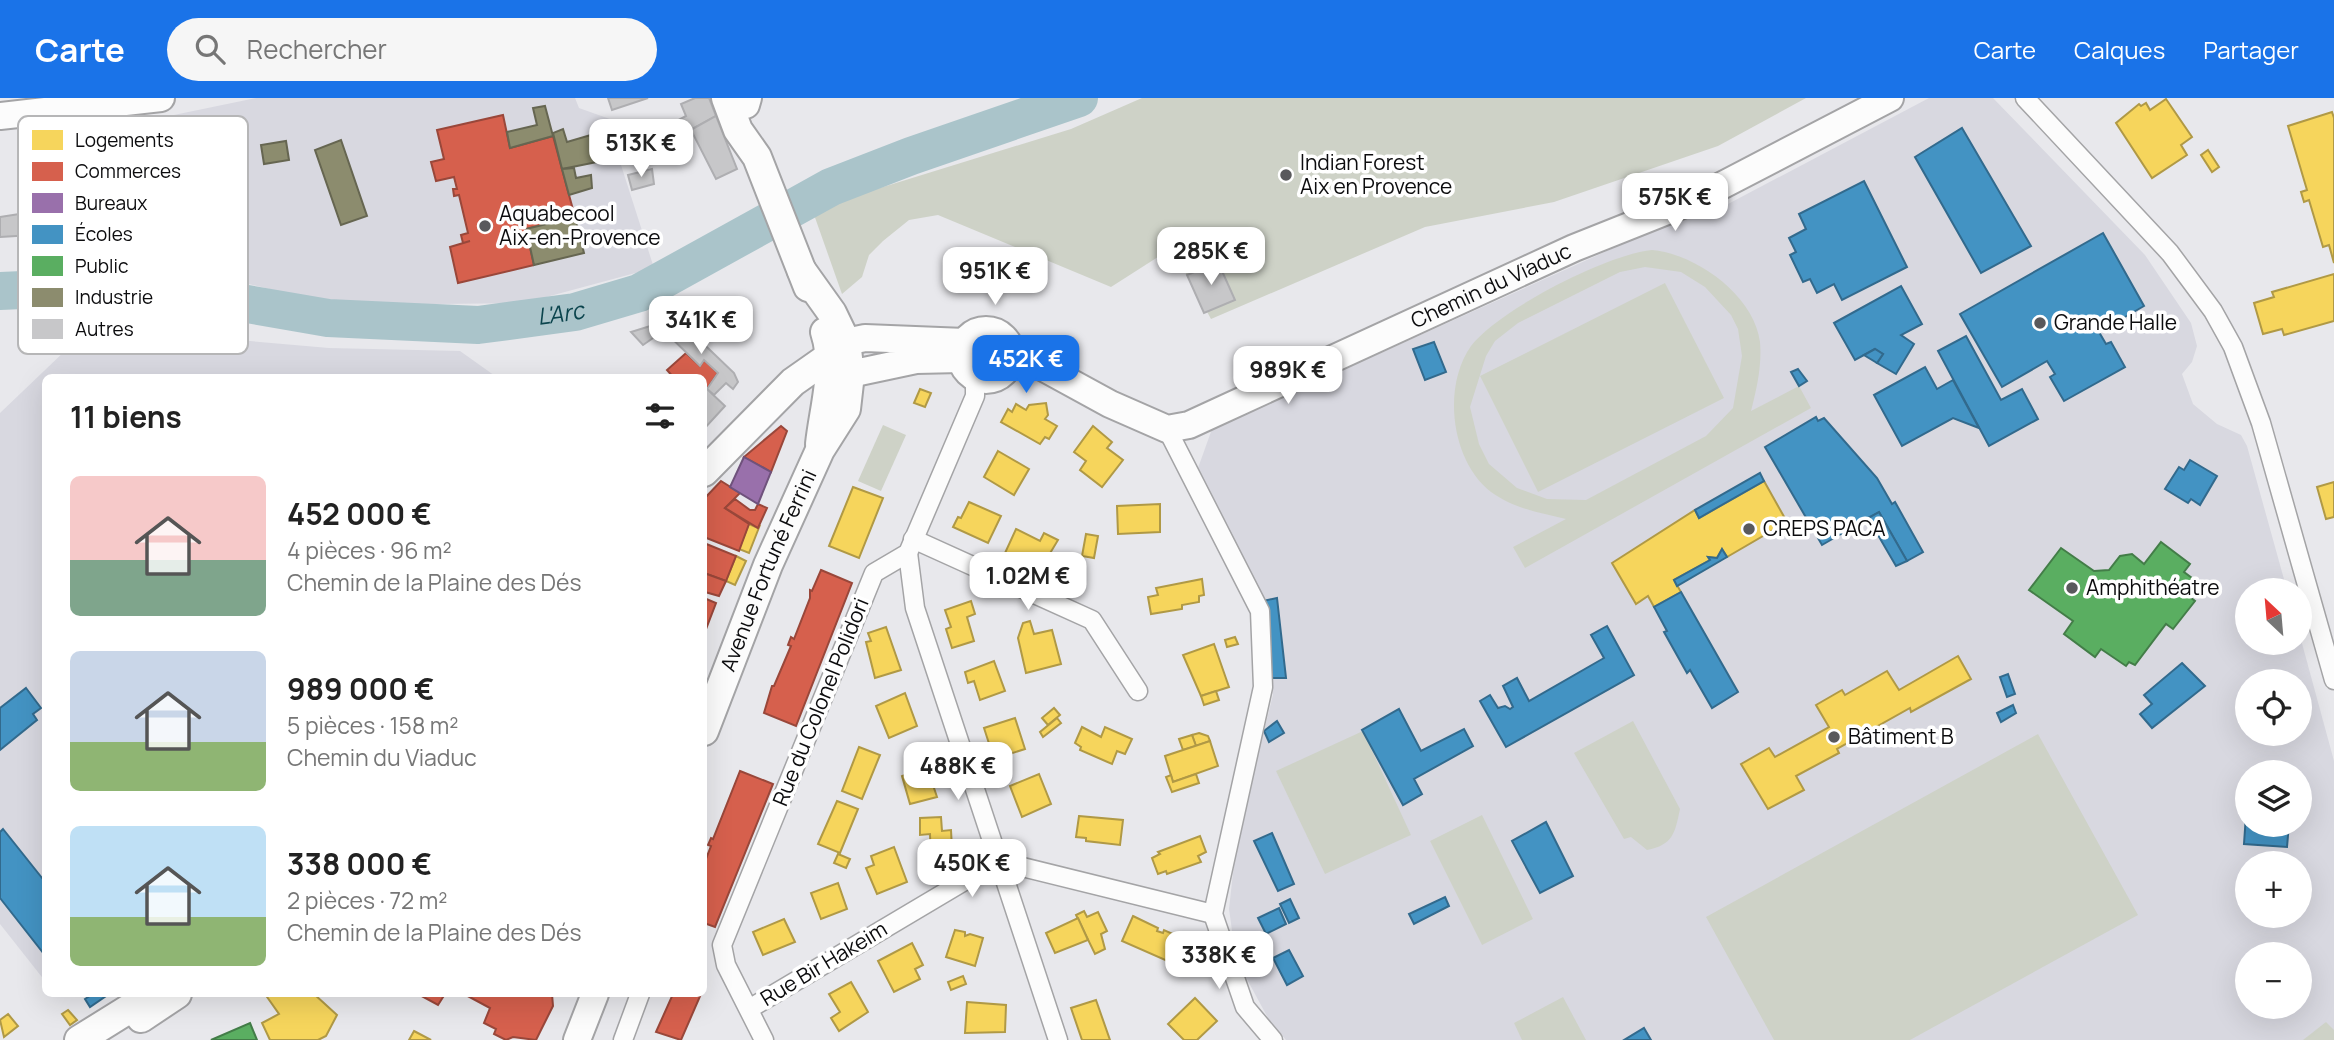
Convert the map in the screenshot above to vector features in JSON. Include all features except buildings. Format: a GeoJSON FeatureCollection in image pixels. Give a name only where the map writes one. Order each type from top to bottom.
{"type":"FeatureCollection","features":[{"type":"Feature","properties":{"kind":"main road"},"geometry":{"type":"LineString","coordinates":[[707,469],[793,382],[842,357],[828,341],[757,158],[738,130],[741,100]]}},
{"type":"Feature","properties":{"kind":"main road"},"geometry":{"type":"LineString","coordinates":[[793,382],[804,359],[807,284]]}},
{"type":"Feature","properties":{"kind":"main road","name":"Avenue Fortuné Ferrini"},"geometry":{"type":"LineString","coordinates":[[707,723],[768,565],[820,450],[842,357]]}},
{"type":"Feature","properties":{"kind":"main road"},"geometry":{"type":"LineString","coordinates":[[79,1040],[148,997]]}},
{"type":"Feature","properties":{"kind":"main road"},"geometry":{"type":"LineString","coordinates":[[106,1040],[172,997]]}},
{"type":"Feature","properties":{"kind":"street","name":"Chemin du Viaduc"},"geometry":{"type":"LineString","coordinates":[[1167,429],[1189,425],[1573,248],[1692,201],[1890,98]]}},
{"type":"Feature","properties":{"kind":"street"},"geometry":{"type":"LineString","coordinates":[[2025,98],[2170,253],[2213,311],[2233,347],[2261,423],[2334,680]]}},
{"type":"Feature","properties":{"kind":"street"},"geometry":{"type":"LineString","coordinates":[[0,116],[158,99]]}},
{"type":"Feature","properties":{"kind":"street"},"geometry":{"type":"LineString","coordinates":[[1009,360],[1005,338],[995,331],[978,331],[967,360],[975,396],[910,546],[915,608],[1058,1040]]}},
{"type":"Feature","properties":{"kind":"street"},"geometry":{"type":"LineString","coordinates":[[842,357],[967,360],[991,380],[1009,360]]}},
{"type":"Feature","properties":{"kind":"street"},"geometry":{"type":"LineString","coordinates":[[1009,360],[1051,374],[1167,429],[1260,611],[1264,687],[1213,914],[1245,1007],[1272,1040]]}},
{"type":"Feature","properties":{"kind":"street"},"geometry":{"type":"LineString","coordinates":[[910,546],[1092,620],[1138,691]]}},
{"type":"Feature","properties":{"kind":"street","name":"Rue du Colonel Polidori"},"geometry":{"type":"LineString","coordinates":[[764,1040],[726,965],[722,945],[874,573],[910,546]]}},
{"type":"Feature","properties":{"kind":"street"},"geometry":{"type":"LineString","coordinates":[[998,861],[1213,914]]}},
{"type":"Feature","properties":{"kind":"street","name":"Rue Bir Hakeim"},"geometry":{"type":"LineString","coordinates":[[749,1009],[998,861]]}},
{"type":"Feature","properties":{"kind":"street"},"geometry":{"type":"LineString","coordinates":[[623,1040],[639,997]]}},
{"type":"Feature","properties":{"kind":"street"},"geometry":{"type":"LineString","coordinates":[[577,1040],[589,1000]]}},
{"type":"Feature","properties":{"kind":"shaded area"},"geometry":{"type":"Polygon","coordinates":[[[256,98],[575,98],[579,108],[621,123],[627,136],[621,165],[654,268],[524,303],[336,305],[248,284],[248,116],[169,116],[256,98]]]}},
{"type":"Feature","properties":{"kind":"shaded area","name":"Indian Forest Aix en Provence"},"geometry":{"type":"Polygon","coordinates":[[[1142,98],[1806,98],[1718,146],[1554,202],[1425,227],[1211,319],[1172,248],[1111,287],[938,215],[909,220],[883,241],[869,255],[862,277],[842,294],[812,209],[1071,129],[1142,98]]]}},
{"type":"Feature","properties":{"kind":"shaded area","name":"CREPS PACA"},"geometry":{"type":"Polygon","coordinates":[[[1929,98],[1993,98],[2145,255],[2191,323],[2197,346],[2192,362],[2182,374],[2193,404],[2217,424],[2241,435],[2247,446],[2284,578],[2235,578],[2235,655],[2305,655],[2309,669],[2235,669],[2235,746],[2312,746],[2312,680],[2334,761],[2334,1040],[1286,1040],[1268,1018],[1236,959],[1229,909],[1237,837],[1273,695],[1263,601],[1198,468],[1212,429],[1669,223],[1711,213],[1929,98]]]}},
{"type":"Feature","properties":{"kind":"shaded area"},"geometry":{"type":"Polygon","coordinates":[[[1652,250],[1687,259],[1720,280],[1747,308],[1760,342],[1758,377],[1751,411],[1799,386],[1811,408],[1525,568],[1513,547],[1566,519],[1508,502],[1477,479],[1459,443],[1455,423],[1456,382],[1462,363],[1471,346],[1504,316],[1555,286],[1633,254],[1652,250]],[[1645,267],[1620,272],[1518,323],[1495,341],[1486,356],[1470,407],[1479,444],[1489,464],[1517,488],[1547,499],[1586,500],[1706,436],[1733,408],[1742,356],[1738,329],[1731,315],[1705,287],[1681,272],[1645,267]]]}},
{"type":"Feature","properties":{"kind":"shaded area"},"geometry":{"type":"Polygon","coordinates":[[[1665,283],[1724,398],[1538,492],[1480,376],[1665,283]]]}},
{"type":"Feature","properties":{"kind":"shaded area"},"geometry":{"type":"Polygon","coordinates":[[[248,341],[329,348],[460,351],[492,374],[42,374],[42,977],[0,924],[0,413],[62,354],[248,354],[248,341]]]}},
{"type":"Feature","properties":{"kind":"shaded area"},"geometry":{"type":"Polygon","coordinates":[[[883,425],[906,435],[881,491],[858,481],[883,425]]]}},
{"type":"Feature","properties":{"kind":"shaded area"},"geometry":{"type":"Polygon","coordinates":[[[1633,721],[1680,809],[1668,841],[1647,850],[1631,837],[1624,839],[1574,753],[1633,721]]]}},
{"type":"Feature","properties":{"kind":"shaded area"},"geometry":{"type":"Polygon","coordinates":[[[1363,731],[1411,835],[1325,874],[1276,771],[1363,731]]]}},
{"type":"Feature","properties":{"kind":"shaded area"},"geometry":{"type":"Polygon","coordinates":[[[2038,734],[2138,915],[1910,1040],[1774,1040],[1706,917],[2038,734]]]}},
{"type":"Feature","properties":{"kind":"shaded area"},"geometry":{"type":"Polygon","coordinates":[[[1482,815],[1533,919],[1482,945],[1430,841],[1482,815]]]}},
{"type":"Feature","properties":{"kind":"shaded area"},"geometry":{"type":"Polygon","coordinates":[[[1563,997],[1586,1040],[1522,1040],[1514,1023],[1563,997]]]}},
{"type":"Feature","properties":{"kind":"shaded area"},"geometry":{"type":"Polygon","coordinates":[[[2326,1022],[2334,1030],[2334,1040],[2303,1040],[2326,1022]]]}},
{"type":"Feature","properties":{"kind":"waterway","name":"L'Arc"},"geometry":{"type":"LineString","coordinates":[[248,304],[328,318],[478,325],[575,312],[639,293],[831,187],[911,156],[1079,98]]}},
{"type":"Feature","properties":{"kind":"waterway","name":"L'Arc"},"geometry":{"type":"LineString","coordinates":[[0,291],[18,290]]}},
{"type":"Feature","properties":{"kind":"place","name":"Indian Forest Aix en Provence"},"geometry":{"type":"Point","coordinates":[1286,175]}},
{"type":"Feature","properties":{"kind":"place","name":"Aquabecool Aix-en-Provence"},"geometry":{"type":"Point","coordinates":[485,226]}},
{"type":"Feature","properties":{"kind":"place","name":"Grande Halle"},"geometry":{"type":"Point","coordinates":[2040,323]}},
{"type":"Feature","properties":{"kind":"place","name":"CREPS PACA"},"geometry":{"type":"Point","coordinates":[1749,529]}},
{"type":"Feature","properties":{"kind":"place","name":"Amphithéatre"},"geometry":{"type":"Point","coordinates":[2072,588]}},
{"type":"Feature","properties":{"kind":"place","name":"Bâtiment B"},"geometry":{"type":"Point","coordinates":[1834,737]}}]}
